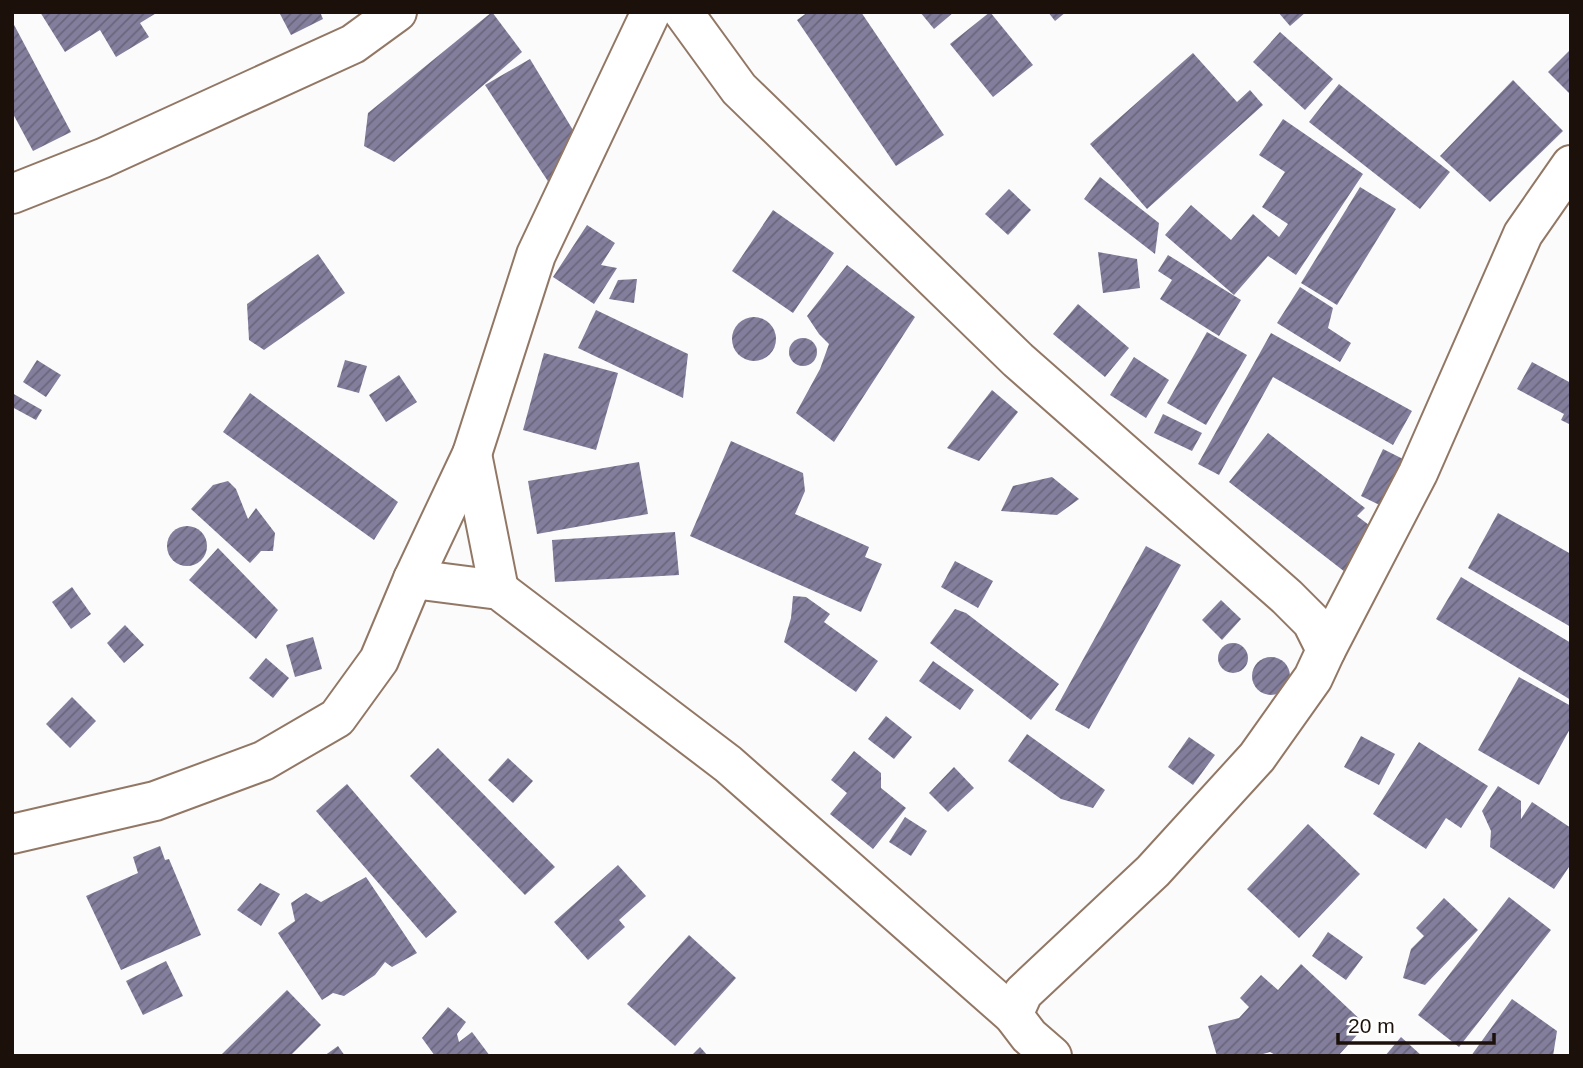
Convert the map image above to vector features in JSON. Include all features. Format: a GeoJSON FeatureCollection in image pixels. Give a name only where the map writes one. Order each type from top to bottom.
{"type":"FeatureCollection","features":[{"type":"Feature","properties":{"kind":"street"},"geometry":{"type":"LineString","coordinates":[[12,194],[103,158],[353,44],[397,12]]}},
{"type":"Feature","properties":{"kind":"street"},"geometry":{"type":"LineString","coordinates":[[12,834],[155,801],[262,761],[337,718],[379,660],[413,579],[472,453],[536,255],[651,12]]}},
{"type":"Feature","properties":{"kind":"street"},"geometry":{"type":"LineString","coordinates":[[683,12],[739,89],[1018,360],[1287,597],[1312,622],[1326,650]]}},
{"type":"Feature","properties":{"kind":"street"},"geometry":{"type":"LineString","coordinates":[[1013,1015],[1023,993],[1153,871],[1257,757],[1313,678],[1418,473],[1523,233],[1571,165]]}},
{"type":"Feature","properties":{"kind":"street"},"geometry":{"type":"LineString","coordinates":[[472,453],[499,590]]}},
{"type":"Feature","properties":{"kind":"street"},"geometry":{"type":"LineString","coordinates":[[413,579],[499,590],[728,764],[1013,1015],[1029,1036],[1052,1056]]}},
{"type":"Feature","properties":{"kind":"building"},"geometry":{"type":"Polygon","coordinates":[[[40,12],[158,12],[140,23],[149,37],[116,57],[100,30],[65,52],[40,12]]]}},
{"type":"Feature","properties":{"kind":"building"},"geometry":{"type":"Polygon","coordinates":[[[279,12],[320,12],[323,19],[291,35],[279,12]]]}},
{"type":"Feature","properties":{"kind":"building"},"geometry":{"type":"Polygon","coordinates":[[[492,12],[522,52],[394,162],[364,146],[368,113],[492,12]]]}},
{"type":"Feature","properties":{"kind":"building"},"geometry":{"type":"Polygon","coordinates":[[[808,12],[861,12],[944,135],[896,166],[797,20],[808,12]]]}},
{"type":"Feature","properties":{"kind":"building"},"geometry":{"type":"Polygon","coordinates":[[[920,12],[954,12],[934,29],[920,12]]]}},
{"type":"Feature","properties":{"kind":"building"},"geometry":{"type":"Polygon","coordinates":[[[990,12],[1033,65],[993,97],[950,44],[990,12]]]}},
{"type":"Feature","properties":{"kind":"building"},"geometry":{"type":"Polygon","coordinates":[[[1048,12],[1066,12],[1055,21],[1048,12]]]}},
{"type":"Feature","properties":{"kind":"building"},"geometry":{"type":"Polygon","coordinates":[[[1278,12],[1306,12],[1290,26],[1278,12]]]}},
{"type":"Feature","properties":{"kind":"building"},"geometry":{"type":"Polygon","coordinates":[[[12,21],[71,132],[33,151],[12,112],[12,21]]]}},
{"type":"Feature","properties":{"kind":"building"},"geometry":{"type":"Polygon","coordinates":[[[1280,32],[1333,79],[1305,110],[1253,62],[1280,32]]]}},
{"type":"Feature","properties":{"kind":"building"},"geometry":{"type":"Polygon","coordinates":[[[1571,49],[1571,95],[1548,72],[1571,49]]]}},
{"type":"Feature","properties":{"kind":"building"},"geometry":{"type":"Polygon","coordinates":[[[1193,53],[1237,102],[1250,90],[1263,105],[1147,209],[1090,144],[1193,53]]]}},
{"type":"Feature","properties":{"kind":"building"},"geometry":{"type":"Polygon","coordinates":[[[530,59],[579,140],[553,189],[485,85],[530,59]]]}},
{"type":"Feature","properties":{"kind":"building"},"geometry":{"type":"Polygon","coordinates":[[[1513,80],[1563,131],[1490,202],[1440,156],[1513,80]]]}},
{"type":"Feature","properties":{"kind":"building"},"geometry":{"type":"Polygon","coordinates":[[[1339,84],[1450,172],[1420,209],[1309,122],[1339,84]]]}},
{"type":"Feature","properties":{"kind":"building"},"geometry":{"type":"Polygon","coordinates":[[[1283,119],[1363,174],[1296,275],[1268,256],[1234,295],[1165,235],[1191,205],[1231,240],[1253,214],[1279,237],[1288,224],[1262,207],[1285,172],[1259,155],[1283,119]]]}},
{"type":"Feature","properties":{"kind":"building"},"geometry":{"type":"Polygon","coordinates":[[[1100,177],[1159,223],[1155,254],[1084,199],[1100,177]]]}},
{"type":"Feature","properties":{"kind":"building"},"geometry":{"type":"Polygon","coordinates":[[[1360,187],[1396,209],[1337,305],[1301,283],[1360,187]]]}},
{"type":"Feature","properties":{"kind":"building"},"geometry":{"type":"Polygon","coordinates":[[[1009,189],[1031,210],[1008,235],[985,214],[1009,189]]]}},
{"type":"Feature","properties":{"kind":"building"},"geometry":{"type":"Polygon","coordinates":[[[773,210],[834,253],[793,313],[732,271],[773,210]]]}},
{"type":"Feature","properties":{"kind":"building"},"geometry":{"type":"Polygon","coordinates":[[[587,225],[615,243],[601,265],[617,268],[594,304],[553,277],[587,225]]]}},
{"type":"Feature","properties":{"kind":"building"},"geometry":{"type":"Polygon","coordinates":[[[1098,252],[1137,259],[1140,288],[1103,293],[1098,252]]]}},
{"type":"Feature","properties":{"kind":"building"},"geometry":{"type":"Polygon","coordinates":[[[318,254],[345,293],[264,350],[249,340],[247,304],[318,254]]]}},
{"type":"Feature","properties":{"kind":"building"},"geometry":{"type":"Polygon","coordinates":[[[1168,255],[1241,300],[1219,336],[1160,299],[1172,280],[1158,271],[1168,255]]]}},
{"type":"Feature","properties":{"kind":"building"},"geometry":{"type":"Polygon","coordinates":[[[847,265],[915,317],[834,442],[796,413],[820,369],[829,344],[807,316],[847,265]]]}},
{"type":"Feature","properties":{"kind":"building"},"geometry":{"type":"Polygon","coordinates":[[[637,279],[634,303],[609,299],[618,280],[637,279]]]}},
{"type":"Feature","properties":{"kind":"building"},"geometry":{"type":"Polygon","coordinates":[[[1300,287],[1333,308],[1328,328],[1351,343],[1340,362],[1277,323],[1300,287]]]}},
{"type":"Feature","properties":{"kind":"building"},"geometry":{"type":"Polygon","coordinates":[[[1078,304],[1129,348],[1105,377],[1053,334],[1078,304]]]}},
{"type":"Feature","properties":{"kind":"building"},"geometry":{"type":"Polygon","coordinates":[[[596,310],[688,354],[683,398],[578,348],[596,310]]]}},
{"type":"Feature","properties":{"kind":"building"},"geometry":{"type":"Polygon","coordinates":[[[754,317],[770,323],[776,339],[770,355],[754,361],[738,355],[732,339],[738,323],[754,317]]]}},
{"type":"Feature","properties":{"kind":"building"},"geometry":{"type":"Polygon","coordinates":[[[1207,332],[1247,355],[1206,425],[1167,403],[1207,332]]]}},
{"type":"Feature","properties":{"kind":"building"},"geometry":{"type":"Polygon","coordinates":[[[1271,333],[1412,411],[1393,445],[1273,377],[1219,475],[1198,464],[1271,333]]]}},
{"type":"Feature","properties":{"kind":"building"},"geometry":{"type":"Polygon","coordinates":[[[803,338],[813,342],[817,352],[813,362],[803,366],[793,362],[789,352],[793,342],[803,338]]]}},
{"type":"Feature","properties":{"kind":"building"},"geometry":{"type":"Polygon","coordinates":[[[544,353],[618,373],[596,450],[523,430],[544,353]]]}},
{"type":"Feature","properties":{"kind":"building"},"geometry":{"type":"Polygon","coordinates":[[[1134,357],[1169,380],[1146,418],[1110,395],[1134,357]]]}},
{"type":"Feature","properties":{"kind":"building"},"geometry":{"type":"Polygon","coordinates":[[[37,360],[61,375],[46,397],[23,382],[37,360]]]}},
{"type":"Feature","properties":{"kind":"building"},"geometry":{"type":"Polygon","coordinates":[[[345,360],[367,366],[359,393],[337,387],[345,360]]]}},
{"type":"Feature","properties":{"kind":"building"},"geometry":{"type":"Polygon","coordinates":[[[1532,362],[1571,383],[1571,425],[1561,420],[1564,414],[1517,389],[1532,362]]]}},
{"type":"Feature","properties":{"kind":"building"},"geometry":{"type":"Polygon","coordinates":[[[399,375],[417,402],[386,422],[369,395],[399,375]]]}},
{"type":"Feature","properties":{"kind":"building"},"geometry":{"type":"Polygon","coordinates":[[[992,390],[1018,412],[979,461],[947,448],[992,390]]]}},
{"type":"Feature","properties":{"kind":"building"},"geometry":{"type":"Polygon","coordinates":[[[12,393],[42,410],[36,420],[12,407],[12,393]]]}},
{"type":"Feature","properties":{"kind":"building"},"geometry":{"type":"Polygon","coordinates":[[[250,393],[398,502],[374,540],[223,432],[250,393]]]}},
{"type":"Feature","properties":{"kind":"building"},"geometry":{"type":"Polygon","coordinates":[[[1163,414],[1202,433],[1192,451],[1154,433],[1163,414]]]}},
{"type":"Feature","properties":{"kind":"building"},"geometry":{"type":"Polygon","coordinates":[[[1268,433],[1365,508],[1357,516],[1377,531],[1345,572],[1229,482],[1268,433]]]}},
{"type":"Feature","properties":{"kind":"building"},"geometry":{"type":"Polygon","coordinates":[[[731,441],[803,473],[805,491],[795,514],[869,547],[865,557],[882,564],[861,612],[690,536],[731,441]]]}},
{"type":"Feature","properties":{"kind":"building"},"geometry":{"type":"Polygon","coordinates":[[[1383,449],[1413,464],[1392,511],[1361,496],[1383,449]]]}},
{"type":"Feature","properties":{"kind":"building"},"geometry":{"type":"Polygon","coordinates":[[[639,462],[648,514],[537,534],[528,481],[639,462]]]}},
{"type":"Feature","properties":{"kind":"building"},"geometry":{"type":"Polygon","coordinates":[[[1052,477],[1079,499],[1057,515],[1001,511],[1013,486],[1052,477]]]}},
{"type":"Feature","properties":{"kind":"building"},"geometry":{"type":"Polygon","coordinates":[[[228,481],[236,489],[248,519],[256,508],[275,533],[273,551],[261,551],[250,563],[191,509],[213,485],[228,481]]]}},
{"type":"Feature","properties":{"kind":"building"},"geometry":{"type":"Polygon","coordinates":[[[1498,513],[1571,554],[1571,627],[1468,568],[1498,513]]]}},
{"type":"Feature","properties":{"kind":"building"},"geometry":{"type":"Polygon","coordinates":[[[187,526],[195,527],[201,532],[206,538],[206,554],[201,560],[195,565],[187,566],[179,565],[173,560],[168,554],[167,546],[168,538],[173,532],[179,527],[187,526]]]}},
{"type":"Feature","properties":{"kind":"building"},"geometry":{"type":"Polygon","coordinates":[[[675,532],[679,575],[555,582],[552,540],[675,532]]]}},
{"type":"Feature","properties":{"kind":"building"},"geometry":{"type":"Polygon","coordinates":[[[1146,546],[1181,565],[1089,729],[1055,710],[1146,546]]]}},
{"type":"Feature","properties":{"kind":"building"},"geometry":{"type":"Polygon","coordinates":[[[218,548],[278,610],[256,639],[189,580],[218,548]]]}},
{"type":"Feature","properties":{"kind":"building"},"geometry":{"type":"Polygon","coordinates":[[[955,561],[993,581],[978,608],[941,587],[955,561]]]}},
{"type":"Feature","properties":{"kind":"building"},"geometry":{"type":"Polygon","coordinates":[[[1461,577],[1571,643],[1571,700],[1436,619],[1461,577]]]}},
{"type":"Feature","properties":{"kind":"building"},"geometry":{"type":"Polygon","coordinates":[[[72,587],[91,614],[71,629],[52,602],[72,587]]]}},
{"type":"Feature","properties":{"kind":"building"},"geometry":{"type":"Polygon","coordinates":[[[793,596],[806,597],[830,614],[824,622],[878,661],[856,692],[784,642],[791,618],[793,596]]]}},
{"type":"Feature","properties":{"kind":"building"},"geometry":{"type":"Polygon","coordinates":[[[1221,600],[1241,619],[1222,640],[1202,620],[1221,600]]]}},
{"type":"Feature","properties":{"kind":"building"},"geometry":{"type":"Polygon","coordinates":[[[955,609],[966,613],[1059,684],[1031,720],[930,643],[955,609]]]}},
{"type":"Feature","properties":{"kind":"building"},"geometry":{"type":"Polygon","coordinates":[[[125,625],[144,645],[124,663],[107,643],[125,625]]]}},
{"type":"Feature","properties":{"kind":"building"},"geometry":{"type":"Polygon","coordinates":[[[313,637],[322,669],[295,677],[286,645],[313,637]]]}},
{"type":"Feature","properties":{"kind":"building"},"geometry":{"type":"Polygon","coordinates":[[[1233,643],[1239,644],[1247,652],[1247,664],[1239,672],[1233,673],[1227,672],[1219,664],[1218,658],[1219,652],[1227,644],[1233,643]]]}},
{"type":"Feature","properties":{"kind":"building"},"geometry":{"type":"Polygon","coordinates":[[[1271,657],[1284,663],[1290,676],[1284,689],[1271,695],[1258,689],[1252,676],[1258,663],[1271,657]]]}},
{"type":"Feature","properties":{"kind":"building"},"geometry":{"type":"Polygon","coordinates":[[[266,658],[289,678],[273,698],[249,678],[266,658]]]}},
{"type":"Feature","properties":{"kind":"building"},"geometry":{"type":"Polygon","coordinates":[[[933,661],[974,690],[960,710],[919,681],[933,661]]]}},
{"type":"Feature","properties":{"kind":"building"},"geometry":{"type":"Polygon","coordinates":[[[1519,677],[1571,706],[1571,727],[1539,785],[1478,750],[1519,677]]]}},
{"type":"Feature","properties":{"kind":"building"},"geometry":{"type":"Polygon","coordinates":[[[72,697],[96,721],[70,748],[46,724],[72,697]]]}},
{"type":"Feature","properties":{"kind":"building"},"geometry":{"type":"Polygon","coordinates":[[[886,716],[912,737],[894,759],[868,739],[886,716]]]}},
{"type":"Feature","properties":{"kind":"building"},"geometry":{"type":"Polygon","coordinates":[[[1027,734],[1105,790],[1093,808],[1061,799],[1008,761],[1027,734]]]}},
{"type":"Feature","properties":{"kind":"building"},"geometry":{"type":"Polygon","coordinates":[[[1361,736],[1395,754],[1379,785],[1344,767],[1361,736]]]}},
{"type":"Feature","properties":{"kind":"building"},"geometry":{"type":"Polygon","coordinates":[[[1189,737],[1215,755],[1193,785],[1168,767],[1189,737]]]}},
{"type":"Feature","properties":{"kind":"building"},"geometry":{"type":"Polygon","coordinates":[[[1419,742],[1488,786],[1461,828],[1446,818],[1426,849],[1373,814],[1419,742]]]}},
{"type":"Feature","properties":{"kind":"building"},"geometry":{"type":"Polygon","coordinates":[[[438,748],[555,867],[525,895],[410,776],[438,748]]]}},
{"type":"Feature","properties":{"kind":"building"},"geometry":{"type":"Polygon","coordinates":[[[854,751],[881,773],[881,788],[906,808],[873,849],[830,814],[847,793],[831,780],[854,751]]]}},
{"type":"Feature","properties":{"kind":"building"},"geometry":{"type":"Polygon","coordinates":[[[508,758],[533,781],[513,803],[488,780],[508,758]]]}},
{"type":"Feature","properties":{"kind":"building"},"geometry":{"type":"Polygon","coordinates":[[[954,767],[974,788],[948,812],[929,793],[954,767]]]}},
{"type":"Feature","properties":{"kind":"building"},"geometry":{"type":"Polygon","coordinates":[[[347,784],[457,912],[426,938],[316,811],[347,784]]]}},
{"type":"Feature","properties":{"kind":"building"},"geometry":{"type":"Polygon","coordinates":[[[1498,786],[1521,801],[1521,819],[1532,802],[1571,828],[1571,864],[1554,889],[1490,847],[1491,831],[1482,811],[1498,786]]]}},
{"type":"Feature","properties":{"kind":"building"},"geometry":{"type":"Polygon","coordinates":[[[905,817],[927,831],[911,856],[889,842],[905,817]]]}},
{"type":"Feature","properties":{"kind":"building"},"geometry":{"type":"Polygon","coordinates":[[[1308,824],[1360,874],[1299,938],[1247,889],[1308,824]]]}},
{"type":"Feature","properties":{"kind":"building"},"geometry":{"type":"Polygon","coordinates":[[[160,846],[165,860],[169,859],[201,935],[121,970],[86,896],[138,873],[133,857],[160,846]]]}},
{"type":"Feature","properties":{"kind":"building"},"geometry":{"type":"Polygon","coordinates":[[[618,865],[646,896],[619,920],[625,927],[588,960],[554,922],[618,865]]]}},
{"type":"Feature","properties":{"kind":"building"},"geometry":{"type":"Polygon","coordinates":[[[366,877],[417,953],[392,967],[385,962],[375,975],[344,996],[333,993],[322,1000],[278,933],[295,921],[291,903],[306,893],[321,902],[366,877]]]}},
{"type":"Feature","properties":{"kind":"building"},"geometry":{"type":"Polygon","coordinates":[[[260,883],[280,894],[261,926],[237,910],[260,883]]]}},
{"type":"Feature","properties":{"kind":"building"},"geometry":{"type":"Polygon","coordinates":[[[1509,897],[1551,930],[1459,1047],[1418,1015],[1509,897]]]}},
{"type":"Feature","properties":{"kind":"building"},"geometry":{"type":"Polygon","coordinates":[[[1444,898],[1478,930],[1425,985],[1403,978],[1411,949],[1424,936],[1416,928],[1444,898]]]}},
{"type":"Feature","properties":{"kind":"building"},"geometry":{"type":"Polygon","coordinates":[[[1328,932],[1363,957],[1346,980],[1312,956],[1328,932]]]}},
{"type":"Feature","properties":{"kind":"building"},"geometry":{"type":"Polygon","coordinates":[[[689,935],[736,978],[675,1046],[627,1004],[689,935]]]}},
{"type":"Feature","properties":{"kind":"building"},"geometry":{"type":"Polygon","coordinates":[[[166,961],[183,996],[143,1015],[126,981],[166,961]]]}},
{"type":"Feature","properties":{"kind":"building"},"geometry":{"type":"Polygon","coordinates":[[[1301,964],[1366,1025],[1338,1056],[1277,1056],[1270,1052],[1256,1056],[1217,1056],[1208,1026],[1239,1018],[1249,1007],[1240,998],[1261,975],[1278,990],[1301,964]]]}},
{"type":"Feature","properties":{"kind":"building"},"geometry":{"type":"Polygon","coordinates":[[[287,990],[321,1025],[290,1056],[220,1056],[287,990]]]}},
{"type":"Feature","properties":{"kind":"building"},"geometry":{"type":"Polygon","coordinates":[[[1512,999],[1557,1031],[1553,1056],[1471,1056],[1512,999]]]}},
{"type":"Feature","properties":{"kind":"building"},"geometry":{"type":"Polygon","coordinates":[[[448,1007],[466,1022],[457,1034],[459,1042],[472,1032],[490,1056],[435,1056],[422,1038],[448,1007]]]}},
{"type":"Feature","properties":{"kind":"building"},"geometry":{"type":"Polygon","coordinates":[[[1401,1037],[1422,1056],[1385,1056],[1401,1037]]]}},
{"type":"Feature","properties":{"kind":"building"},"geometry":{"type":"Polygon","coordinates":[[[338,1046],[345,1056],[324,1056],[338,1046]]]}},
{"type":"Feature","properties":{"kind":"building"},"geometry":{"type":"Polygon","coordinates":[[[700,1047],[708,1056],[691,1056],[700,1047]]]}}]}
